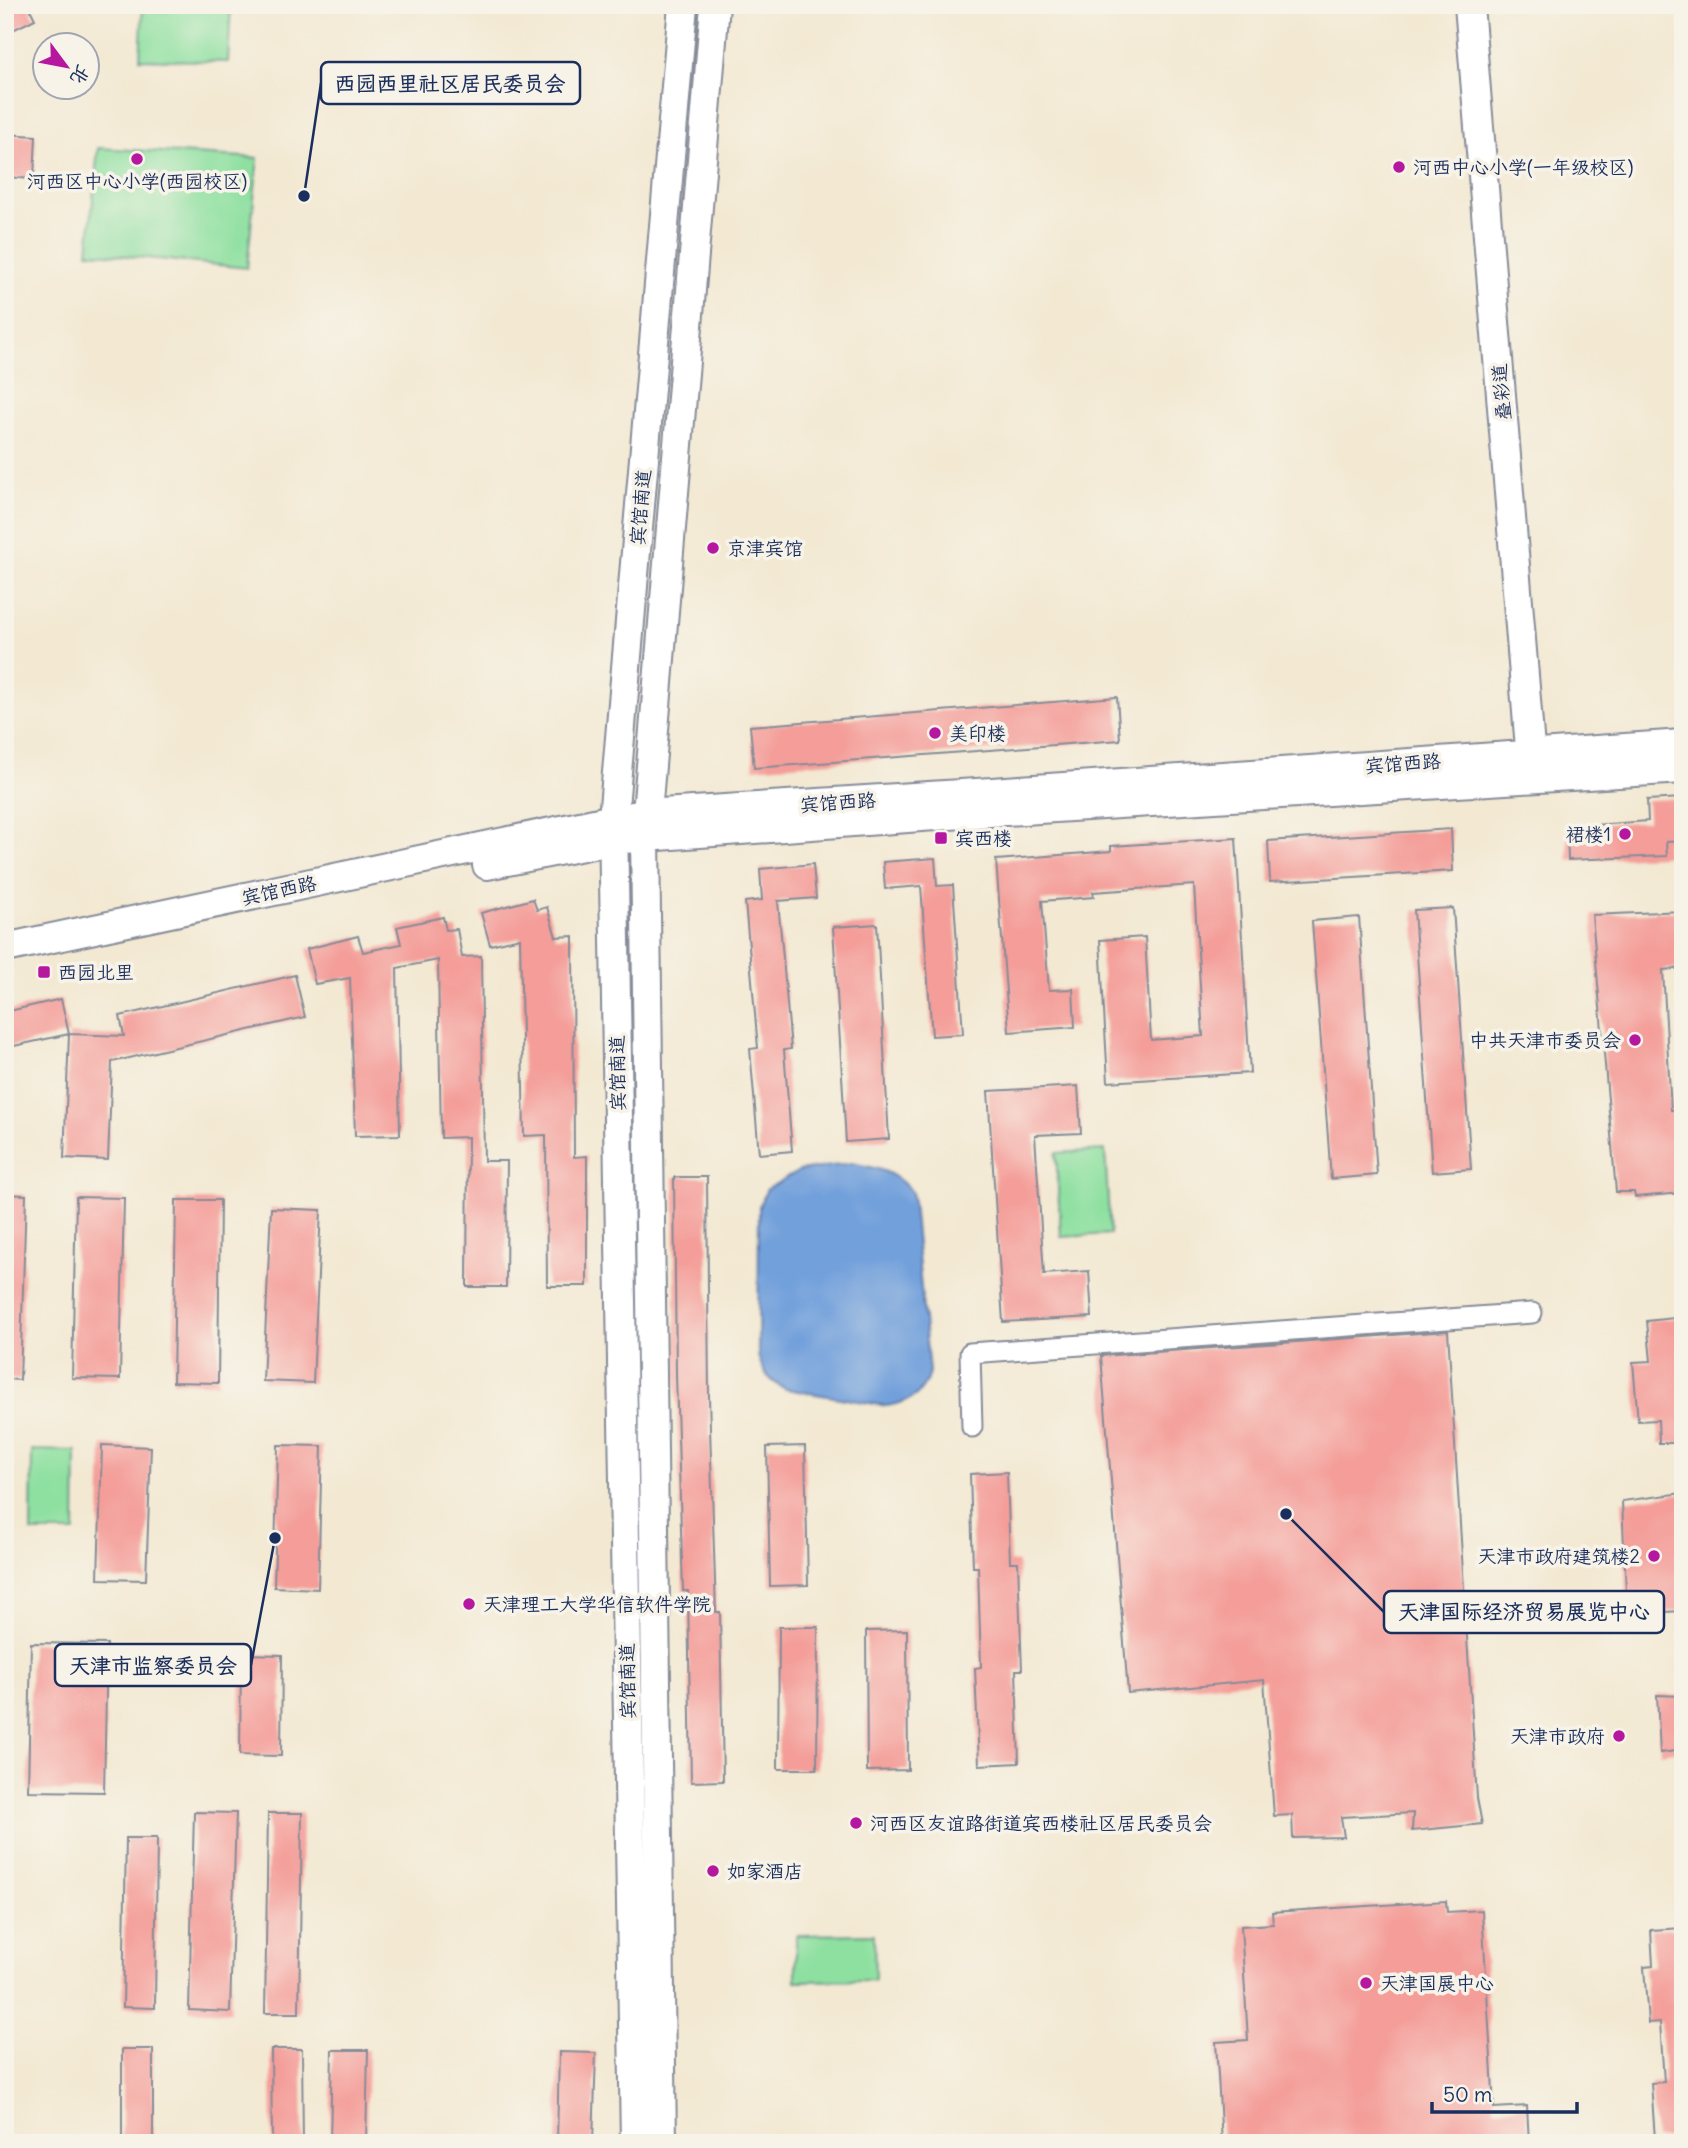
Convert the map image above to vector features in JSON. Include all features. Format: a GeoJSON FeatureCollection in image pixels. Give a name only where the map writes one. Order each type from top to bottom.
{"type":"FeatureCollection","features":[{"type":"Feature","properties":{"kind":"main road","name":"宾馆南道"},"geometry":{"type":"LineString","coordinates":[[635,2143],[613,829],[683,5]]}},
{"type":"Feature","properties":{"kind":"main road","name":"宾馆南道"},"geometry":{"type":"LineString","coordinates":[[662,2143],[645,825],[715,5]]}},
{"type":"Feature","properties":{"kind":"main road","name":"叠彩道"},"geometry":{"type":"LineString","coordinates":[[1469,5],[1531,766]]}},
{"type":"Feature","properties":{"kind":"main road","name":"宾馆西路"},"geometry":{"type":"LineString","coordinates":[[5,948],[613,829],[645,825],[990,812],[1531,766],[1683,744]]}},
{"type":"Feature","properties":{"kind":"main road","name":"宾馆西路"},"geometry":{"type":"LineString","coordinates":[[1531,766],[1683,769]]}},
{"type":"Feature","properties":{"kind":"main road","name":"宾馆西路"},"geometry":{"type":"LineString","coordinates":[[5,967],[367,888],[613,829]]}},
{"type":"Feature","properties":{"kind":"street"},"geometry":{"type":"LineString","coordinates":[[972,1427],[970,1353],[1532,1313]]}},
{"type":"Feature","properties":{"kind":"green space"},"geometry":{"type":"Polygon","coordinates":[[[143,5],[231,5],[228,62],[140,59],[143,5]]]}},
{"type":"Feature","properties":{"kind":"green space"},"geometry":{"type":"Polygon","coordinates":[[[98,148],[258,158],[247,268],[88,252],[98,148]]]}},
{"type":"Feature","properties":{"kind":"green space"},"geometry":{"type":"Polygon","coordinates":[[[1105,1150],[1110,1234],[1061,1237],[1056,1153],[1105,1150]]]}},
{"type":"Feature","properties":{"kind":"green space"},"geometry":{"type":"Polygon","coordinates":[[[32,1450],[76,1451],[75,1532],[31,1532],[32,1450]]]}},
{"type":"Feature","properties":{"kind":"green space"},"geometry":{"type":"Polygon","coordinates":[[[874,1934],[875,1980],[796,1981],[796,1935],[874,1934]]]}},
{"type":"Feature","properties":{"kind":"water"},"geometry":{"type":"Polygon","coordinates":[[[851,1163],[891,1174],[912,1192],[929,1372],[919,1392],[902,1402],[887,1406],[786,1389],[768,1376],[758,1356],[759,1206],[767,1189],[799,1171],[851,1163]]]}},
{"type":"Feature","properties":{"kind":"building"},"geometry":{"type":"Polygon","coordinates":[[[5,5],[28,5],[35,19],[5,34],[5,5]]]}},
{"type":"Feature","properties":{"kind":"building"},"geometry":{"type":"Polygon","coordinates":[[[5,134],[36,136],[34,179],[5,177],[5,134]]]}},
{"type":"Feature","properties":{"kind":"building","name":"美印楼"},"geometry":{"type":"Polygon","coordinates":[[[1117,697],[1120,740],[754,768],[750,726],[1117,697]]]}},
{"type":"Feature","properties":{"kind":"building","name":"裙楼1"},"geometry":{"type":"Polygon","coordinates":[[[1683,798],[1683,841],[1666,842],[1667,856],[1568,860],[1567,827],[1648,821],[1647,800],[1683,798]]]}},
{"type":"Feature","properties":{"kind":"building"},"geometry":{"type":"Polygon","coordinates":[[[1451,829],[1453,871],[1270,882],[1268,841],[1451,829]]]}},
{"type":"Feature","properties":{"kind":"building"},"geometry":{"type":"Polygon","coordinates":[[[1236,838],[1250,1073],[1108,1082],[1100,940],[1145,937],[1151,1040],[1203,1036],[1194,885],[1093,892],[1094,897],[1042,901],[1049,990],[1073,989],[1075,1027],[1009,1032],[996,860],[1111,851],[1111,846],[1236,838]]]}},
{"type":"Feature","properties":{"kind":"building"},"geometry":{"type":"Polygon","coordinates":[[[935,858],[937,886],[953,885],[963,1034],[932,1036],[921,886],[885,889],[883,862],[935,858]]]}},
{"type":"Feature","properties":{"kind":"building"},"geometry":{"type":"Polygon","coordinates":[[[813,864],[816,898],[778,901],[791,1049],[784,1050],[792,1151],[759,1154],[750,1049],[758,1048],[745,902],[762,900],[760,869],[813,864]]]}},
{"type":"Feature","properties":{"kind":"building"},"geometry":{"type":"Polygon","coordinates":[[[533,899],[537,910],[547,907],[556,937],[573,936],[574,1157],[587,1156],[587,1286],[547,1286],[546,1135],[524,1136],[520,938],[490,945],[481,913],[533,899]]]}},
{"type":"Feature","properties":{"kind":"building"},"geometry":{"type":"Polygon","coordinates":[[[1453,908],[1471,1169],[1432,1172],[1414,910],[1453,908]]]}},
{"type":"Feature","properties":{"kind":"building","name":"中共天津市委员会"},"geometry":{"type":"Polygon","coordinates":[[[1683,911],[1683,968],[1663,970],[1671,1110],[1683,1110],[1683,1193],[1635,1197],[1634,1192],[1616,1192],[1592,915],[1683,911]]]}},
{"type":"Feature","properties":{"kind":"building"},"geometry":{"type":"Polygon","coordinates":[[[443,917],[446,930],[457,929],[462,957],[481,956],[484,1161],[507,1161],[506,1287],[467,1287],[468,1137],[441,1138],[438,960],[397,968],[400,1135],[355,1136],[350,978],[315,984],[307,949],[358,936],[363,952],[401,944],[397,927],[443,917]]]}},
{"type":"Feature","properties":{"kind":"building"},"geometry":{"type":"Polygon","coordinates":[[[1359,917],[1377,1175],[1331,1179],[1312,921],[1359,917]]]}},
{"type":"Feature","properties":{"kind":"building"},"geometry":{"type":"Polygon","coordinates":[[[877,924],[889,1139],[846,1142],[833,927],[877,924]]]}},
{"type":"Feature","properties":{"kind":"building"},"geometry":{"type":"Polygon","coordinates":[[[295,975],[305,1017],[112,1062],[108,1160],[64,1158],[69,1034],[124,1036],[120,1016],[295,975]]]}},
{"type":"Feature","properties":{"kind":"building"},"geometry":{"type":"Polygon","coordinates":[[[61,999],[69,1034],[5,1048],[5,1012],[61,999]]]}},
{"type":"Feature","properties":{"kind":"building"},"geometry":{"type":"Polygon","coordinates":[[[1078,1086],[1081,1133],[1035,1135],[1044,1274],[1089,1271],[1092,1317],[1003,1322],[988,1091],[1078,1086]]]}},
{"type":"Feature","properties":{"kind":"building"},"geometry":{"type":"Polygon","coordinates":[[[674,1177],[707,1177],[709,1397],[716,1612],[720,1612],[723,1781],[691,1782],[688,1591],[683,1591],[676,1375],[674,1177]]]}},
{"type":"Feature","properties":{"kind":"building"},"geometry":{"type":"Polygon","coordinates":[[[5,1194],[26,1195],[20,1380],[5,1379],[5,1194]]]}},
{"type":"Feature","properties":{"kind":"building"},"geometry":{"type":"Polygon","coordinates":[[[76,1197],[124,1198],[120,1379],[72,1378],[76,1197]]]}},
{"type":"Feature","properties":{"kind":"building"},"geometry":{"type":"Polygon","coordinates":[[[176,1200],[220,1200],[218,1383],[173,1382],[176,1200]]]}},
{"type":"Feature","properties":{"kind":"building"},"geometry":{"type":"Polygon","coordinates":[[[271,1208],[321,1210],[313,1383],[263,1381],[271,1208]]]}},
{"type":"Feature","properties":{"kind":"building"},"geometry":{"type":"Polygon","coordinates":[[[1683,1317],[1683,1443],[1659,1443],[1658,1420],[1638,1421],[1633,1362],[1651,1361],[1647,1321],[1683,1317]]]}},
{"type":"Feature","properties":{"kind":"building"},"geometry":{"type":"Polygon","coordinates":[[[1448,1331],[1477,1798],[1482,1824],[1412,1831],[1413,1813],[1341,1817],[1344,1837],[1293,1838],[1292,1815],[1274,1816],[1264,1680],[1128,1693],[1101,1356],[1448,1331]]]}},
{"type":"Feature","properties":{"kind":"building"},"geometry":{"type":"Polygon","coordinates":[[[102,1445],[151,1447],[146,1580],[98,1579],[102,1445]]]}},
{"type":"Feature","properties":{"kind":"building"},"geometry":{"type":"Polygon","coordinates":[[[278,1445],[322,1446],[318,1589],[274,1587],[278,1445]]]}},
{"type":"Feature","properties":{"kind":"building"},"geometry":{"type":"Polygon","coordinates":[[[805,1446],[808,1585],[770,1586],[767,1447],[805,1446]]]}},
{"type":"Feature","properties":{"kind":"building"},"geometry":{"type":"Polygon","coordinates":[[[1007,1472],[1010,1562],[1018,1562],[1022,1670],[1016,1670],[1019,1763],[979,1765],[975,1668],[981,1667],[978,1567],[973,1567],[970,1474],[1007,1472]]]}},
{"type":"Feature","properties":{"kind":"building","name":"天津市政府建筑楼2"},"geometry":{"type":"Polygon","coordinates":[[[1683,1493],[1683,1611],[1627,1614],[1622,1501],[1683,1493]]]}},
{"type":"Feature","properties":{"kind":"building"},"geometry":{"type":"Polygon","coordinates":[[[779,1627],[818,1627],[817,1769],[778,1769],[779,1627]]]}},
{"type":"Feature","properties":{"kind":"building"},"geometry":{"type":"Polygon","coordinates":[[[907,1630],[908,1770],[867,1771],[866,1631],[907,1630]]]}},
{"type":"Feature","properties":{"kind":"building"},"geometry":{"type":"Polygon","coordinates":[[[31,1643],[107,1644],[104,1792],[28,1791],[31,1643]]]}},
{"type":"Feature","properties":{"kind":"building"},"geometry":{"type":"Polygon","coordinates":[[[241,1654],[282,1655],[281,1756],[240,1755],[241,1654]]]}},
{"type":"Feature","properties":{"kind":"building"},"geometry":{"type":"Polygon","coordinates":[[[1657,1695],[1683,1696],[1683,1750],[1660,1753],[1657,1695]]]}},
{"type":"Feature","properties":{"kind":"building"},"geometry":{"type":"Polygon","coordinates":[[[194,1812],[236,1813],[230,2012],[189,2010],[194,1812]]]}},
{"type":"Feature","properties":{"kind":"building"},"geometry":{"type":"Polygon","coordinates":[[[268,1813],[302,1813],[299,2013],[265,2013],[268,1813]]]}},
{"type":"Feature","properties":{"kind":"building"},"geometry":{"type":"Polygon","coordinates":[[[126,1838],[157,1838],[155,2008],[123,2007],[126,1838]]]}},
{"type":"Feature","properties":{"kind":"building","name":"天津国展中心"},"geometry":{"type":"Polygon","coordinates":[[[1446,1901],[1447,1912],[1482,1910],[1494,2108],[1527,2106],[1529,2143],[1222,2143],[1216,2042],[1248,2040],[1241,1926],[1273,1924],[1272,1912],[1446,1901]]]}},
{"type":"Feature","properties":{"kind":"building"},"geometry":{"type":"Polygon","coordinates":[[[1683,1928],[1683,2137],[1655,2139],[1651,2083],[1664,2082],[1660,2022],[1648,2023],[1644,1967],[1653,1966],[1651,1930],[1683,1928]]]}},
{"type":"Feature","properties":{"kind":"building"},"geometry":{"type":"Polygon","coordinates":[[[122,2049],[153,2049],[153,2143],[122,2143],[122,2049]]]}},
{"type":"Feature","properties":{"kind":"building"},"geometry":{"type":"Polygon","coordinates":[[[271,2049],[302,2049],[303,2143],[272,2143],[271,2049]]]}},
{"type":"Feature","properties":{"kind":"building"},"geometry":{"type":"Polygon","coordinates":[[[332,2050],[368,2050],[366,2143],[330,2143],[332,2050]]]}},
{"type":"Feature","properties":{"kind":"building"},"geometry":{"type":"Polygon","coordinates":[[[559,2052],[596,2053],[593,2143],[557,2143],[559,2052]]]}},
{"type":"Feature","properties":{"kind":"place","name":"河西区中心小学(西园校区)"},"geometry":{"type":"Point","coordinates":[137,159]}},
{"type":"Feature","properties":{"kind":"place","name":"河西中心小学(一年级校区)"},"geometry":{"type":"Point","coordinates":[1399,167]}},
{"type":"Feature","properties":{"kind":"place","name":"西园西里社区居民委员会"},"geometry":{"type":"Point","coordinates":[304,196]}},
{"type":"Feature","properties":{"kind":"place","name":"京津宾馆"},"geometry":{"type":"Point","coordinates":[713,548]}},
{"type":"Feature","properties":{"kind":"place","name":"美印楼"},"geometry":{"type":"Point","coordinates":[935,733]}},
{"type":"Feature","properties":{"kind":"place","name":"裙楼1"},"geometry":{"type":"Point","coordinates":[1625,834]}},
{"type":"Feature","properties":{"kind":"place","name":"宾西楼"},"geometry":{"type":"Point","coordinates":[941,838]}},
{"type":"Feature","properties":{"kind":"place","name":"西园北里"},"geometry":{"type":"Point","coordinates":[44,972]}},
{"type":"Feature","properties":{"kind":"place","name":"中共天津市委员会"},"geometry":{"type":"Point","coordinates":[1635,1040]}},
{"type":"Feature","properties":{"kind":"place","name":"天津国际经济贸易展览中心"},"geometry":{"type":"Point","coordinates":[1286,1514]}},
{"type":"Feature","properties":{"kind":"place","name":"天津市监察委员会"},"geometry":{"type":"Point","coordinates":[275,1538]}},
{"type":"Feature","properties":{"kind":"place","name":"天津市政府建筑楼2"},"geometry":{"type":"Point","coordinates":[1654,1556]}},
{"type":"Feature","properties":{"kind":"place","name":"天津理工大学华信软件学院"},"geometry":{"type":"Point","coordinates":[469,1604]}},
{"type":"Feature","properties":{"kind":"place","name":"天津市政府"},"geometry":{"type":"Point","coordinates":[1619,1736]}},
{"type":"Feature","properties":{"kind":"place","name":"河西区友谊路街道宾西楼社区居民委员会"},"geometry":{"type":"Point","coordinates":[856,1823]}},
{"type":"Feature","properties":{"kind":"place","name":"如家酒店"},"geometry":{"type":"Point","coordinates":[713,1871]}},
{"type":"Feature","properties":{"kind":"place","name":"天津国展中心"},"geometry":{"type":"Point","coordinates":[1366,1983]}}]}
